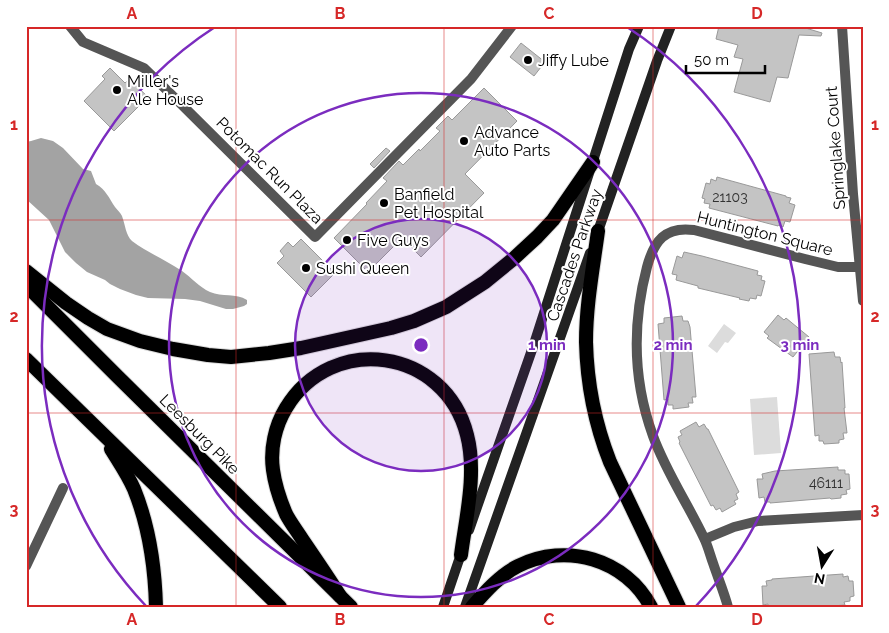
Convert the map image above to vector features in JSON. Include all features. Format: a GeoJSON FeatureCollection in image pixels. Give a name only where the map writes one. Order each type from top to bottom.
{"type":"FeatureCollection","features":[{"type":"Feature","properties":{"kind":"highway"},"geometry":{"type":"LineString","coordinates":[[26,271],[88,318],[108,329],[140,341],[174,350],[231,357],[301,348],[391,328],[414,321],[446,307],[485,282],[537,237],[553,220],[593,162]]}},
{"type":"Feature","properties":{"kind":"highway"},"geometry":{"type":"LineString","coordinates":[[598,231],[589,296],[586,342],[588,376],[595,417],[610,462],[679,607]]}},
{"type":"Feature","properties":{"kind":"highway","name":"Leesburg Pike"},"geometry":{"type":"LineString","coordinates":[[26,285],[351,607]]}},
{"type":"Feature","properties":{"kind":"highway"},"geometry":{"type":"LineString","coordinates":[[26,359],[280,607]]}},
{"type":"Feature","properties":{"kind":"highway"},"geometry":{"type":"LineString","coordinates":[[340,596],[286,515],[275,480],[272,457],[278,423],[289,402],[313,377],[344,362],[367,359],[390,360],[401,363],[431,379],[455,405],[464,426],[470,452],[470,486],[461,555]]}},
{"type":"Feature","properties":{"kind":"highway"},"geometry":{"type":"LineString","coordinates":[[64,396],[98,430],[117,458],[133,487],[151,548],[156,607]]}},
{"type":"Feature","properties":{"kind":"highway"},"geometry":{"type":"LineString","coordinates":[[472,607],[496,582],[516,567],[538,558],[560,555],[583,556],[616,569],[634,583],[651,607]]}},
{"type":"Feature","properties":{"kind":"main road","name":"Cascades Parkway"},"geometry":{"type":"LineString","coordinates":[[443,607],[534,344],[629,50],[639,26]]}},
{"type":"Feature","properties":{"kind":"main road","name":"Cascades Parkway"},"geometry":{"type":"LineString","coordinates":[[465,607],[671,26]]}},
{"type":"Feature","properties":{"kind":"street","name":"Potomac Run Plaza"},"geometry":{"type":"LineString","coordinates":[[70,26],[83,42],[144,68],[315,237],[471,79],[512,26]]}},
{"type":"Feature","properties":{"kind":"street","name":"Springlake Court"},"geometry":{"type":"LineString","coordinates":[[842,26],[860,267]]}},
{"type":"Feature","properties":{"kind":"street","name":"Huntington Square"},"geometry":{"type":"LineString","coordinates":[[728,607],[705,539],[653,436],[640,388],[637,368],[636,334],[638,307],[652,250],[666,233],[676,229],[685,229],[838,267],[860,267]]}},
{"type":"Feature","properties":{"kind":"street"},"geometry":{"type":"LineString","coordinates":[[860,267],[863,301]]}},
{"type":"Feature","properties":{"kind":"street"},"geometry":{"type":"LineString","coordinates":[[26,566],[63,488]]}},
{"type":"Feature","properties":{"kind":"street"},"geometry":{"type":"LineString","coordinates":[[705,539],[734,527],[758,521],[863,515]]}},
{"type":"Feature","properties":{"kind":"shaded area"},"geometry":{"type":"Polygon","coordinates":[[[41,138],[53,141],[63,148],[83,169],[91,171],[96,184],[105,192],[121,215],[132,241],[170,263],[206,290],[243,298],[247,300],[247,304],[233,309],[226,309],[200,301],[148,298],[120,289],[87,272],[65,252],[49,220],[26,199],[26,142],[41,138]]]}},
{"type":"Feature","properties":{"kind":"shaded area"},"geometry":{"type":"Polygon","coordinates":[[[724,324],[736,333],[728,343],[725,342],[717,353],[708,346],[724,324]]]}},
{"type":"Feature","properties":{"kind":"shaded area"},"geometry":{"type":"Polygon","coordinates":[[[777,397],[781,453],[754,455],[750,399],[777,397]]]}},
{"type":"Feature","properties":{"kind":"building"},"geometry":{"type":"Polygon","coordinates":[[[719,26],[799,26],[822,33],[821,36],[799,35],[788,78],[777,77],[770,102],[734,92],[743,59],[734,57],[738,45],[716,39],[719,26]]]}},
{"type":"Feature","properties":{"kind":"building","name":"Jiffy Lube"},"geometry":{"type":"Polygon","coordinates":[[[521,43],[545,62],[534,76],[510,57],[521,43]]]}},
{"type":"Feature","properties":{"kind":"building","name":"Miller's Ale House"},"geometry":{"type":"Polygon","coordinates":[[[110,68],[125,83],[129,79],[148,97],[114,131],[84,101],[105,79],[102,76],[110,68]]]}},
{"type":"Feature","properties":{"kind":"building"},"geometry":{"type":"Polygon","coordinates":[[[484,88],[517,121],[465,174],[484,193],[421,257],[402,238],[368,272],[334,238],[387,181],[383,178],[399,161],[403,165],[419,149],[420,151],[440,131],[436,128],[448,116],[452,120],[484,88]]]}},
{"type":"Feature","properties":{"kind":"building"},"geometry":{"type":"Polygon","coordinates":[[[386,148],[390,151],[374,168],[370,164],[386,148]]]}},
{"type":"Feature","properties":{"kind":"building"},"geometry":{"type":"Polygon","coordinates":[[[717,177],[791,198],[789,203],[795,205],[790,222],[785,221],[783,227],[709,208],[710,204],[704,203],[705,199],[702,198],[706,183],[710,184],[711,179],[716,181],[717,177]]]}},
{"type":"Feature","properties":{"kind":"building","name":"Sushi Queen"},"geometry":{"type":"Polygon","coordinates":[[[301,239],[335,273],[311,297],[277,263],[284,256],[280,251],[288,242],[293,247],[301,239]]]}},
{"type":"Feature","properties":{"kind":"building"},"geometry":{"type":"Polygon","coordinates":[[[684,252],[758,271],[757,275],[762,276],[761,280],[765,281],[761,296],[757,295],[756,299],[750,298],[749,301],[698,288],[698,286],[676,280],[677,275],[672,274],[677,256],[682,258],[684,252]]]}},
{"type":"Feature","properties":{"kind":"building"},"geometry":{"type":"Polygon","coordinates":[[[778,315],[784,320],[786,318],[809,337],[793,357],[767,338],[769,336],[764,332],[778,315]]]}},
{"type":"Feature","properties":{"kind":"building"},"geometry":{"type":"Polygon","coordinates":[[[682,316],[683,321],[688,321],[690,327],[696,397],[692,397],[693,403],[688,403],[689,407],[673,409],[673,405],[668,405],[668,399],[664,400],[658,324],[664,323],[664,318],[682,316]]]}},
{"type":"Feature","properties":{"kind":"building"},"geometry":{"type":"Polygon","coordinates":[[[834,352],[835,357],[840,357],[842,362],[847,433],[843,433],[844,439],[839,440],[839,443],[824,444],[823,441],[819,441],[819,435],[815,436],[809,354],[834,352]]]}},
{"type":"Feature","properties":{"kind":"building"},"geometry":{"type":"Polygon","coordinates":[[[696,422],[699,427],[704,424],[708,429],[739,492],[736,494],[738,499],[734,501],[736,504],[722,512],[720,508],[716,510],[713,505],[711,506],[679,443],[678,437],[682,435],[680,431],[696,422]]]}},
{"type":"Feature","properties":{"kind":"building"},"geometry":{"type":"Polygon","coordinates":[[[838,467],[838,470],[845,470],[845,474],[849,474],[850,489],[846,490],[847,494],[841,495],[841,498],[770,503],[765,502],[764,497],[759,498],[757,479],[763,479],[762,474],[775,471],[838,467]]]}},
{"type":"Feature","properties":{"kind":"building"},"geometry":{"type":"Polygon","coordinates":[[[843,574],[843,577],[848,576],[849,581],[853,581],[854,596],[850,597],[850,601],[844,602],[845,605],[768,607],[768,604],[763,605],[762,586],[767,586],[766,581],[843,574]]]}},
{"type":"Feature","properties":{"kind":"place","name":"Jiffy Lube"},"geometry":{"type":"Point","coordinates":[528,60]}},
{"type":"Feature","properties":{"kind":"place","name":"Miller's Ale House"},"geometry":{"type":"Point","coordinates":[117,90]}},
{"type":"Feature","properties":{"kind":"place","name":"Advance Auto Parts"},"geometry":{"type":"Point","coordinates":[464,141]}},
{"type":"Feature","properties":{"kind":"place","name":"Banfield Pet Hospital"},"geometry":{"type":"Point","coordinates":[384,203]}},
{"type":"Feature","properties":{"kind":"place","name":"Five Guys"},"geometry":{"type":"Point","coordinates":[347,240]}},
{"type":"Feature","properties":{"kind":"place","name":"Sushi Queen"},"geometry":{"type":"Point","coordinates":[306,268]}}]}
